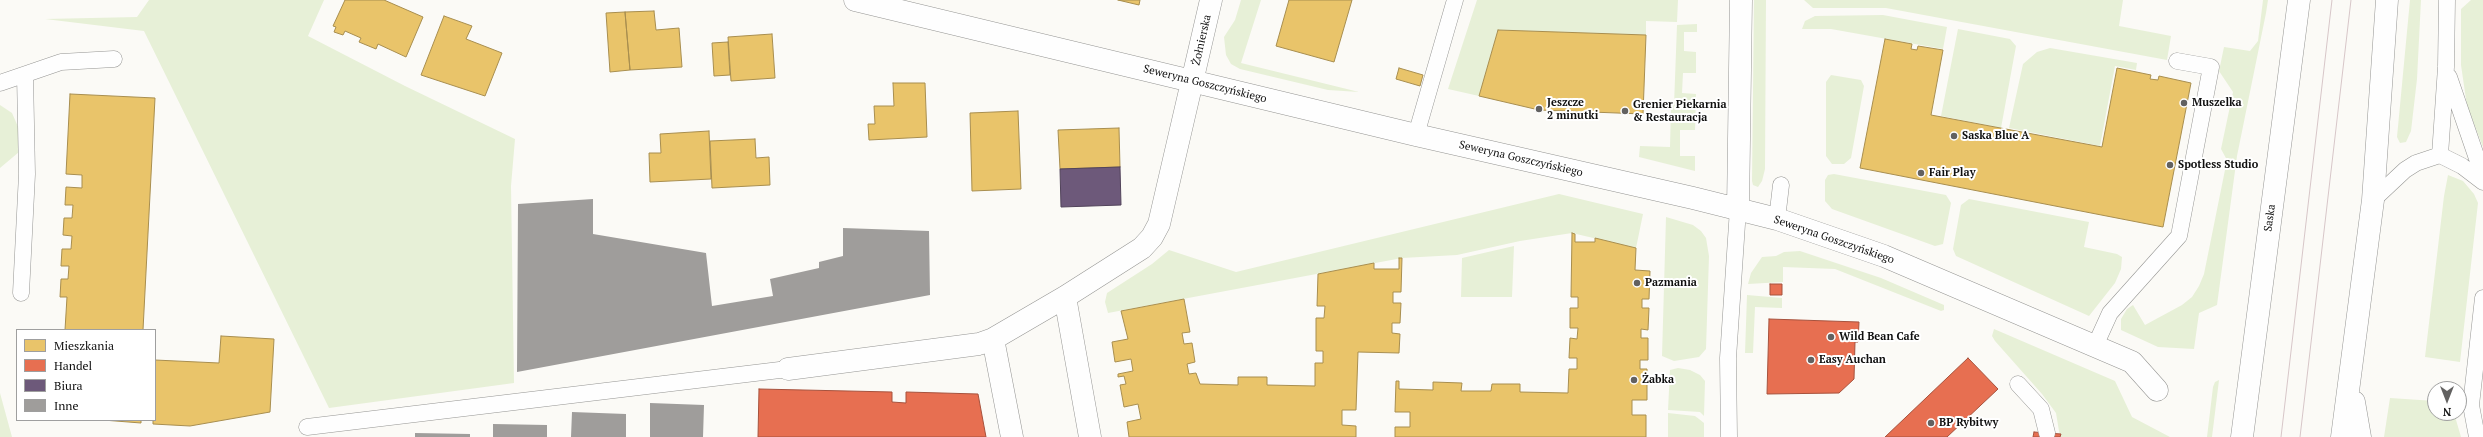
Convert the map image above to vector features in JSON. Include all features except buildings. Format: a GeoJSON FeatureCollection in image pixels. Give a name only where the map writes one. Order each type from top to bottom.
{"type":"FeatureCollection","features":[{"type":"Feature","properties":{"kind":"street","name":"Seweryna Goszczyńskiego"},"geometry":{"type":"LineString","coordinates":[[855,0],[1193,80],[1416,135],[1738,209],[1777,220],[1884,256],[2132,362],[2157,390]]}},
{"type":"Feature","properties":{"kind":"street","name":"Żołnierska"},"geometry":{"type":"LineString","coordinates":[[788,369],[966,348],[993,339],[1065,297],[1142,248],[1152,237],[1159,224],[1211,0]]}},
{"type":"Feature","properties":{"kind":"street"},"geometry":{"type":"LineString","coordinates":[[1738,209],[1741,0]]}},
{"type":"Feature","properties":{"kind":"street","name":"Saska"},"geometry":{"type":"LineString","coordinates":[[2242,437],[2299,0]]}},
{"type":"Feature","properties":{"kind":"street"},"geometry":{"type":"LineString","coordinates":[[2342,437],[2352,373],[2373,200],[2387,0]]}},
{"type":"Feature","properties":{"kind":"street"},"geometry":{"type":"LineString","coordinates":[[1065,297],[1090,437]]}},
{"type":"Feature","properties":{"kind":"street"},"geometry":{"type":"LineString","coordinates":[[993,339],[1012,437]]}},
{"type":"Feature","properties":{"kind":"street"},"geometry":{"type":"LineString","coordinates":[[2352,373],[2354,407],[2360,437]]}},
{"type":"Feature","properties":{"kind":"lane"},"geometry":{"type":"LineString","coordinates":[[1416,135],[1455,0]]}},
{"type":"Feature","properties":{"kind":"lane"},"geometry":{"type":"LineString","coordinates":[[2440,155],[2446,67],[2447,0]]}},
{"type":"Feature","properties":{"kind":"lane"},"geometry":{"type":"LineString","coordinates":[[0,83],[61,62],[114,58]]}},
{"type":"Feature","properties":{"kind":"lane"},"geometry":{"type":"LineString","coordinates":[[2095,346],[2110,314],[2179,236],[2211,67],[2177,61]]}},
{"type":"Feature","properties":{"kind":"lane"},"geometry":{"type":"LineString","coordinates":[[2446,67],[2454,95],[2483,176]]}},
{"type":"Feature","properties":{"kind":"lane"},"geometry":{"type":"LineString","coordinates":[[21,293],[27,174],[25,75]]}},
{"type":"Feature","properties":{"kind":"lane"},"geometry":{"type":"LineString","coordinates":[[2373,200],[2404,170],[2416,163],[2440,155],[2462,166],[2483,182]]}},
{"type":"Feature","properties":{"kind":"lane"},"geometry":{"type":"LineString","coordinates":[[1777,220],[1780,185]]}},
{"type":"Feature","properties":{"kind":"lane"},"geometry":{"type":"LineString","coordinates":[[1728,437],[1728,358],[1738,209]]}},
{"type":"Feature","properties":{"kind":"lane"},"geometry":{"type":"LineString","coordinates":[[2477,437],[2471,405],[2483,298]]}},
{"type":"Feature","properties":{"kind":"lane"},"geometry":{"type":"LineString","coordinates":[[307,427],[788,369]]}},
{"type":"Feature","properties":{"kind":"lane"},"geometry":{"type":"LineString","coordinates":[[2018,384],[2041,408],[2047,433]]}},
{"type":"Feature","properties":{"kind":"green space"},"geometry":{"type":"Polygon","coordinates":[[[149,0],[324,0],[308,36],[405,86],[515,139],[511,186],[514,383],[329,408],[144,31],[45,19],[137,17],[149,0]]]}},
{"type":"Feature","properties":{"kind":"green space"},"geometry":{"type":"Polygon","coordinates":[[[1241,0],[1261,0],[1241,63],[1359,92],[1328,90],[1240,69],[1231,64],[1226,55],[1224,37],[1235,20],[1241,0]]]}},
{"type":"Feature","properties":{"kind":"green space"},"geometry":{"type":"Polygon","coordinates":[[[1477,0],[1678,0],[1677,22],[1646,21],[1646,35],[1498,30],[1479,96],[1448,89],[1477,0]]]}},
{"type":"Feature","properties":{"kind":"green space"},"geometry":{"type":"Polygon","coordinates":[[[1754,0],[1766,0],[1765,169],[1762,181],[1758,187],[1753,185],[1752,181],[1754,0]]]}},
{"type":"Feature","properties":{"kind":"green space"},"geometry":{"type":"Polygon","coordinates":[[[1804,0],[2123,0],[2119,26],[2171,36],[2167,60],[1886,8],[1813,8],[1804,0]]]}},
{"type":"Feature","properties":{"kind":"green space"},"geometry":{"type":"Polygon","coordinates":[[[2263,0],[2268,0],[2237,156],[2217,305],[2199,313],[2194,349],[2158,347],[2121,330],[2121,319],[2127,309],[2133,305],[2145,325],[2182,305],[2192,297],[2199,286],[2204,274],[2227,160],[2221,149],[2233,92],[2219,71],[2224,47],[2250,51],[2258,41],[2263,0]]]}},
{"type":"Feature","properties":{"kind":"green space"},"geometry":{"type":"Polygon","coordinates":[[[2410,0],[2421,0],[2417,79],[2411,131],[2406,142],[2400,143],[2397,137],[2410,0]]]}},
{"type":"Feature","properties":{"kind":"green space"},"geometry":{"type":"Polygon","coordinates":[[[2471,0],[2483,0],[2483,147],[2467,106],[2461,65],[2461,9],[2471,0]]]}},
{"type":"Feature","properties":{"kind":"green space"},"geometry":{"type":"Polygon","coordinates":[[[1883,15],[1947,27],[1943,49],[1831,29],[1802,29],[1805,21],[1815,16],[1883,15]]]}},
{"type":"Feature","properties":{"kind":"green space"},"geometry":{"type":"Polygon","coordinates":[[[1697,24],[1697,32],[1684,32],[1684,51],[1696,52],[1696,73],[1683,73],[1682,93],[1696,94],[1695,130],[1680,130],[1680,156],[1695,156],[1695,171],[1639,157],[1640,146],[1670,147],[1671,106],[1674,105],[1677,25],[1697,24]]]}},
{"type":"Feature","properties":{"kind":"green space"},"geometry":{"type":"Polygon","coordinates":[[[1958,29],[2010,39],[2016,46],[2001,128],[1941,116],[1958,29]]]}},
{"type":"Feature","properties":{"kind":"green space"},"geometry":{"type":"Polygon","coordinates":[[[2050,48],[2137,63],[2136,70],[2115,66],[2100,146],[2009,128],[2023,64],[2037,52],[2050,48]]]}},
{"type":"Feature","properties":{"kind":"green space"},"geometry":{"type":"Polygon","coordinates":[[[1831,75],[1861,80],[1864,86],[1851,158],[1844,164],[1832,164],[1826,156],[1826,82],[1831,75]]]}},
{"type":"Feature","properties":{"kind":"green space"},"geometry":{"type":"Polygon","coordinates":[[[0,105],[12,113],[19,129],[19,152],[0,168],[0,105]]]}},
{"type":"Feature","properties":{"kind":"green space"},"geometry":{"type":"Polygon","coordinates":[[[1834,174],[1946,195],[1951,203],[1943,244],[1935,246],[1832,209],[1825,201],[1825,180],[1828,175],[1834,174]]]}},
{"type":"Feature","properties":{"kind":"green space"},"geometry":{"type":"Polygon","coordinates":[[[2448,175],[2463,181],[2474,194],[2478,203],[2460,362],[2425,357],[2444,196],[2448,175]]]}},
{"type":"Feature","properties":{"kind":"green space"},"geometry":{"type":"Polygon","coordinates":[[[1559,194],[1643,214],[1636,248],[1572,233],[1520,241],[1457,255],[1402,258],[1108,313],[1105,302],[1107,293],[1152,264],[1169,250],[1236,272],[1559,194]]]}},
{"type":"Feature","properties":{"kind":"green space"},"geometry":{"type":"Polygon","coordinates":[[[1969,199],[2089,222],[2084,247],[2117,254],[2122,257],[2121,269],[2115,283],[2089,316],[1956,256],[1953,249],[1961,205],[1969,199]]]}},
{"type":"Feature","properties":{"kind":"green space"},"geometry":{"type":"Polygon","coordinates":[[[1666,217],[1693,225],[1701,231],[1706,238],[1709,256],[1706,349],[1699,357],[1674,361],[1662,356],[1666,217]]]}},
{"type":"Feature","properties":{"kind":"green space"},"geometry":{"type":"Polygon","coordinates":[[[1514,246],[1512,297],[1461,297],[1462,258],[1514,246]]]}},
{"type":"Feature","properties":{"kind":"green space"},"geometry":{"type":"Polygon","coordinates":[[[1800,251],[1881,278],[1944,305],[1944,310],[1941,311],[1835,269],[1783,267],[1783,282],[1748,284],[1751,273],[1762,257],[1776,256],[1784,252],[1800,251]]]}},
{"type":"Feature","properties":{"kind":"green space"},"geometry":{"type":"Polygon","coordinates":[[[1747,295],[1782,298],[1782,308],[1755,307],[1753,353],[1745,353],[1747,295]]]}},
{"type":"Feature","properties":{"kind":"green space"},"geometry":{"type":"Polygon","coordinates":[[[1994,329],[2115,381],[2132,417],[2170,437],[2060,437],[2056,413],[2042,394],[1995,341],[1992,336],[1994,329]]]}},
{"type":"Feature","properties":{"kind":"green space"},"geometry":{"type":"Polygon","coordinates":[[[1678,368],[1690,370],[1700,375],[1705,381],[1704,416],[1700,412],[1668,410],[1670,370],[1678,368]]]}},
{"type":"Feature","properties":{"kind":"green space"},"geometry":{"type":"Polygon","coordinates":[[[2219,380],[2212,437],[2207,437],[2213,387],[2215,382],[2219,380]]]}},
{"type":"Feature","properties":{"kind":"green space"},"geometry":{"type":"Polygon","coordinates":[[[0,393],[12,437],[0,437],[0,393]]]}},
{"type":"Feature","properties":{"kind":"green space"},"geometry":{"type":"Polygon","coordinates":[[[2390,398],[2427,400],[2427,421],[2456,421],[2461,437],[2384,437],[2390,398]]]}},
{"type":"Feature","properties":{"kind":"green space"},"geometry":{"type":"Polygon","coordinates":[[[1668,413],[1695,416],[1704,423],[1704,437],[1668,437],[1668,413]]]}},
{"type":"Feature","properties":{"kind":"tram line"},"geometry":{"type":"LineString","coordinates":[[2281,437],[2332,0]]}},
{"type":"Feature","properties":{"kind":"tram line"},"geometry":{"type":"LineString","coordinates":[[2300,437],[2351,0]]}},
{"type":"Feature","properties":{"kind":"place","name":"Muszelka"},"geometry":{"type":"Point","coordinates":[2184,103]}},
{"type":"Feature","properties":{"kind":"place","name":"Jeszcze 2 minutki"},"geometry":{"type":"Point","coordinates":[1539,109]}},
{"type":"Feature","properties":{"kind":"place","name":"Grenier Piekarnia & Restauracja"},"geometry":{"type":"Point","coordinates":[1625,111]}},
{"type":"Feature","properties":{"kind":"place","name":"Saska Blue A"},"geometry":{"type":"Point","coordinates":[1954,136]}},
{"type":"Feature","properties":{"kind":"place","name":"Spotless Studio"},"geometry":{"type":"Point","coordinates":[2170,165]}},
{"type":"Feature","properties":{"kind":"place","name":"Fair Play"},"geometry":{"type":"Point","coordinates":[1921,173]}},
{"type":"Feature","properties":{"kind":"place","name":"Pazmania"},"geometry":{"type":"Point","coordinates":[1637,283]}},
{"type":"Feature","properties":{"kind":"place","name":"Wild Bean Cafe"},"geometry":{"type":"Point","coordinates":[1831,337]}},
{"type":"Feature","properties":{"kind":"place","name":"Easy Auchan"},"geometry":{"type":"Point","coordinates":[1811,360]}},
{"type":"Feature","properties":{"kind":"place","name":"Żabka"},"geometry":{"type":"Point","coordinates":[1634,380]}},
{"type":"Feature","properties":{"kind":"place","name":"BP Rybitwy"},"geometry":{"type":"Point","coordinates":[1931,423]}}]}
